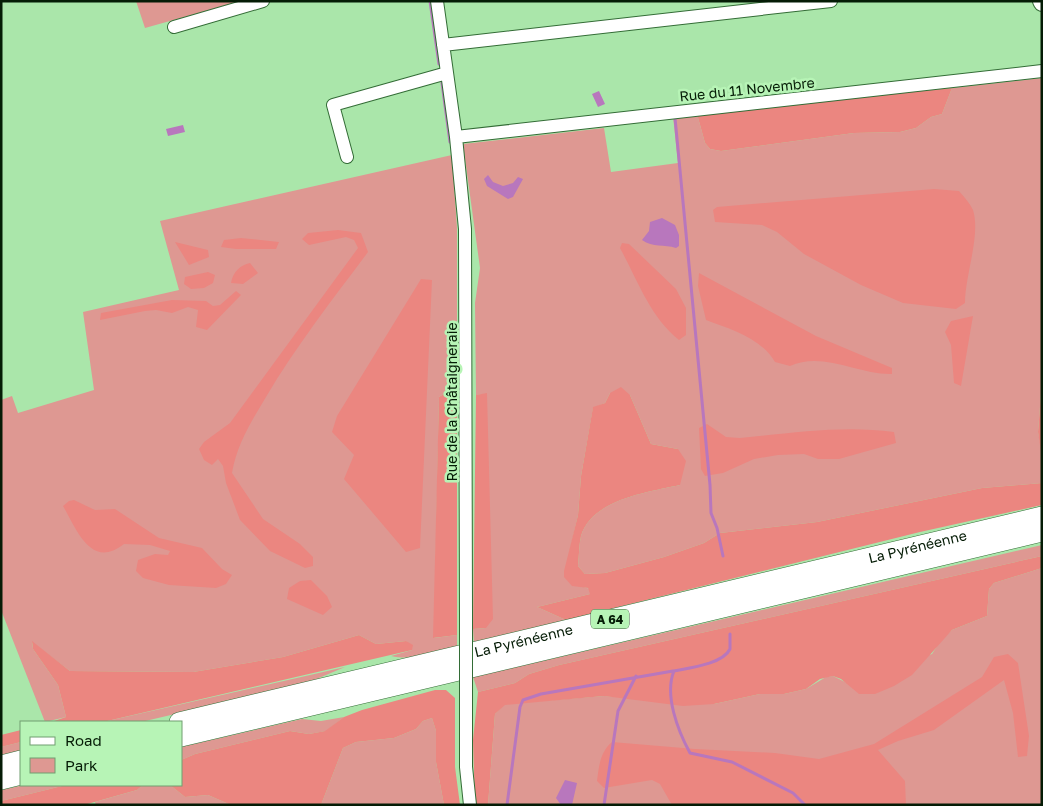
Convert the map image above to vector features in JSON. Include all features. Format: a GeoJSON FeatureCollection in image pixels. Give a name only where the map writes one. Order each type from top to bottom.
{"type":"FeatureCollection","features":[{"type":"Feature","properties":{"kind":"highway","name":"La Pyrénéenne"},"geometry":{"type":"LineString","coordinates":[[182,721],[1042,516]]}},
{"type":"Feature","properties":{"kind":"highway","name":"La Pyrénéenne"},"geometry":{"type":"LineString","coordinates":[[182,737],[1042,532]]}},
{"type":"Feature","properties":{"kind":"highway"},"geometry":{"type":"LineString","coordinates":[[1,765],[20,760]]}},
{"type":"Feature","properties":{"kind":"highway"},"geometry":{"type":"LineString","coordinates":[[1,780],[20,775]]}},
{"type":"Feature","properties":{"kind":"street"},"geometry":{"type":"LineString","coordinates":[[174,27],[263,1]]}},
{"type":"Feature","properties":{"kind":"street","name":"Rue de la Châtaigneraie"},"geometry":{"type":"LineString","coordinates":[[437,1],[456,136],[465,229],[466,767],[470,805]]}},
{"type":"Feature","properties":{"kind":"street"},"geometry":{"type":"LineString","coordinates":[[443,45],[784,3],[831,1]]}},
{"type":"Feature","properties":{"kind":"street","name":"Rue du 11 Novembre"},"geometry":{"type":"LineString","coordinates":[[456,136],[1042,70]]}},
{"type":"Feature","properties":{"kind":"street"},"geometry":{"type":"LineString","coordinates":[[347,157],[333,105],[447,73]]}},
{"type":"Feature","properties":{"kind":"green space"},"geometry":{"type":"Polygon","coordinates":[[[136,1],[241,1],[145,28],[136,1]]]}},
{"type":"Feature","properties":{"kind":"green space"},"geometry":{"type":"Polygon","coordinates":[[[1042,78],[1042,381],[1038,432],[1042,452],[1042,483],[982,488],[817,522],[720,533],[704,543],[664,557],[605,573],[585,574],[578,566],[581,536],[587,523],[597,513],[623,499],[680,485],[678,449],[651,444],[630,395],[610,393],[605,403],[593,408],[581,476],[578,515],[565,571],[581,586],[590,589],[590,594],[537,607],[566,620],[474,643],[473,629],[486,628],[487,394],[476,395],[475,303],[480,268],[463,144],[604,128],[611,172],[678,163],[673,116],[697,114],[705,143],[710,149],[721,151],[854,133],[900,132],[916,128],[931,117],[942,114],[952,88],[1042,78]]]}},
{"type":"Feature","properties":{"kind":"green space"},"geometry":{"type":"Polygon","coordinates":[[[452,155],[457,228],[457,386],[439,397],[434,638],[457,635],[457,646],[424,656],[408,658],[391,656],[412,650],[406,641],[376,644],[359,635],[283,657],[193,672],[70,671],[32,642],[33,649],[58,685],[66,717],[45,721],[1,610],[1,400],[12,396],[18,413],[94,390],[83,312],[179,290],[160,221],[452,155]]]}},
{"type":"Feature","properties":{"kind":"green space"},"geometry":{"type":"Polygon","coordinates":[[[1042,545],[1042,556],[559,665],[529,674],[515,683],[478,692],[473,677],[1042,545]]]}},
{"type":"Feature","properties":{"kind":"green space"},"geometry":{"type":"Polygon","coordinates":[[[1042,568],[1042,805],[488,805],[495,714],[505,704],[604,696],[714,704],[760,694],[784,694],[806,689],[826,677],[833,676],[847,683],[932,654],[941,640],[952,630],[987,616],[989,589],[994,583],[1042,568]]]}},
{"type":"Feature","properties":{"kind":"green space"},"geometry":{"type":"Polygon","coordinates":[[[345,667],[307,683],[145,721],[107,721],[345,667]]]}},
{"type":"Feature","properties":{"kind":"green space"},"geometry":{"type":"Polygon","coordinates":[[[344,717],[326,731],[309,734],[290,731],[195,754],[182,760],[182,747],[302,719],[321,721],[344,717]]]}},
{"type":"Feature","properties":{"kind":"green space"},"geometry":{"type":"Polygon","coordinates":[[[432,718],[436,731],[436,762],[444,805],[321,805],[343,748],[356,742],[394,738],[416,729],[423,721],[432,718]]]}},
{"type":"Feature","properties":{"kind":"green space"},"geometry":{"type":"Polygon","coordinates":[[[20,742],[20,751],[1,755],[1,747],[20,742]]]}},
{"type":"Feature","properties":{"kind":"green space"},"geometry":{"type":"Polygon","coordinates":[[[20,786],[62,786],[1,801],[1,790],[20,786]]]}},
{"type":"Feature","properties":{"kind":"green space"},"geometry":{"type":"Polygon","coordinates":[[[142,786],[171,786],[185,797],[208,795],[231,805],[96,805],[95,802],[137,790],[142,786]]]}},
{"type":"Feature","properties":{"kind":"shaded area"},"geometry":{"type":"Polygon","coordinates":[[[952,88],[942,114],[931,117],[916,128],[900,132],[854,133],[721,151],[710,149],[705,143],[697,114],[952,88]]]}},
{"type":"Feature","properties":{"kind":"shaded area"},"geometry":{"type":"Polygon","coordinates":[[[599,91],[605,104],[598,107],[592,94],[599,91]]]}},
{"type":"Feature","properties":{"kind":"shaded area"},"geometry":{"type":"Polygon","coordinates":[[[183,125],[185,132],[168,136],[166,129],[183,125]]]}},
{"type":"Feature","properties":{"kind":"shaded area"},"geometry":{"type":"Polygon","coordinates":[[[488,175],[493,182],[503,186],[513,183],[518,177],[523,179],[513,197],[508,199],[487,186],[484,179],[488,175]]]}},
{"type":"Feature","properties":{"kind":"shaded area"},"geometry":{"type":"Polygon","coordinates":[[[934,189],[959,191],[972,207],[975,220],[974,243],[965,303],[956,309],[903,303],[861,285],[804,254],[777,232],[762,225],[715,222],[713,210],[717,207],[934,189]]]}},
{"type":"Feature","properties":{"kind":"shaded area"},"geometry":{"type":"Polygon","coordinates":[[[662,218],[675,225],[679,235],[679,246],[676,248],[654,245],[642,240],[649,231],[650,222],[662,218]]]}},
{"type":"Feature","properties":{"kind":"shaded area"},"geometry":{"type":"Polygon","coordinates":[[[338,230],[361,233],[368,252],[290,359],[255,415],[237,452],[232,473],[263,519],[300,544],[313,557],[313,566],[305,568],[270,551],[240,520],[226,483],[223,466],[218,459],[212,465],[204,460],[199,449],[204,442],[230,423],[358,248],[354,240],[346,237],[309,245],[302,239],[308,233],[338,230]]]}},
{"type":"Feature","properties":{"kind":"shaded area"},"geometry":{"type":"Polygon","coordinates":[[[241,238],[279,242],[276,249],[221,247],[224,240],[241,238]]]}},
{"type":"Feature","properties":{"kind":"shaded area"},"geometry":{"type":"Polygon","coordinates":[[[175,242],[208,250],[209,257],[189,265],[175,242]]]}},
{"type":"Feature","properties":{"kind":"shaded area"},"geometry":{"type":"Polygon","coordinates":[[[622,243],[629,244],[676,289],[686,308],[686,335],[679,340],[669,331],[652,309],[620,248],[622,243]]]}},
{"type":"Feature","properties":{"kind":"shaded area"},"geometry":{"type":"Polygon","coordinates":[[[250,263],[258,273],[243,284],[231,283],[233,276],[238,270],[243,265],[250,263]]]}},
{"type":"Feature","properties":{"kind":"shaded area"},"geometry":{"type":"Polygon","coordinates":[[[208,272],[215,275],[213,283],[204,288],[191,289],[184,284],[185,277],[208,272]]]}},
{"type":"Feature","properties":{"kind":"shaded area"},"geometry":{"type":"Polygon","coordinates":[[[699,273],[816,336],[892,368],[892,374],[866,371],[828,362],[802,362],[790,366],[775,362],[762,347],[744,335],[706,320],[698,286],[699,273]]]}},
{"type":"Feature","properties":{"kind":"shaded area"},"geometry":{"type":"Polygon","coordinates":[[[421,279],[432,280],[420,548],[406,552],[344,479],[354,455],[332,432],[337,416],[421,279]]]}},
{"type":"Feature","properties":{"kind":"shaded area"},"geometry":{"type":"Polygon","coordinates":[[[236,291],[241,295],[207,330],[196,327],[198,310],[188,307],[172,313],[156,310],[145,311],[100,320],[101,313],[172,300],[206,301],[213,306],[220,305],[236,291]]]}},
{"type":"Feature","properties":{"kind":"shaded area"},"geometry":{"type":"Polygon","coordinates":[[[973,316],[961,386],[954,383],[951,345],[945,332],[951,321],[973,316]]]}},
{"type":"Feature","properties":{"kind":"shaded area"},"geometry":{"type":"Polygon","coordinates":[[[1042,381],[1042,452],[1041,452],[1038,432],[1042,381]]]}},
{"type":"Feature","properties":{"kind":"shaded area"},"geometry":{"type":"Polygon","coordinates":[[[457,386],[457,635],[433,638],[439,397],[457,386]]]}},
{"type":"Feature","properties":{"kind":"shaded area"},"geometry":{"type":"Polygon","coordinates":[[[621,387],[630,395],[651,444],[678,449],[686,461],[680,485],[623,499],[597,513],[587,523],[581,536],[578,566],[585,574],[605,573],[664,557],[704,543],[720,533],[817,522],[982,488],[1042,483],[1042,505],[920,532],[566,620],[537,607],[590,594],[588,588],[572,586],[564,577],[564,571],[578,515],[581,476],[593,407],[605,403],[610,393],[621,387]]]}},
{"type":"Feature","properties":{"kind":"shaded area"},"geometry":{"type":"Polygon","coordinates":[[[487,393],[493,619],[486,628],[473,629],[476,395],[487,393]]]}},
{"type":"Feature","properties":{"kind":"shaded area"},"geometry":{"type":"Polygon","coordinates":[[[707,424],[726,437],[740,438],[817,430],[856,429],[894,432],[896,443],[839,459],[818,459],[804,454],[778,455],[754,459],[723,473],[705,476],[701,469],[699,428],[707,424]]]}},
{"type":"Feature","properties":{"kind":"shaded area"},"geometry":{"type":"Polygon","coordinates":[[[74,500],[95,510],[115,509],[159,538],[202,548],[222,569],[232,575],[226,584],[216,588],[169,585],[143,578],[136,571],[138,560],[155,554],[168,555],[170,551],[150,545],[124,544],[112,551],[94,550],[86,544],[63,506],[69,501],[74,500]]]}},
{"type":"Feature","properties":{"kind":"shaded area"},"geometry":{"type":"Polygon","coordinates":[[[1042,556],[1042,568],[994,583],[989,589],[987,616],[952,630],[912,675],[894,686],[875,694],[859,694],[841,679],[833,676],[820,679],[806,689],[784,694],[760,694],[714,704],[683,706],[604,696],[505,705],[495,714],[488,805],[475,805],[473,740],[478,692],[515,683],[529,674],[559,665],[1042,556]]]}},
{"type":"Feature","properties":{"kind":"shaded area"},"geometry":{"type":"Polygon","coordinates":[[[311,580],[327,596],[332,607],[323,615],[287,599],[289,588],[300,581],[311,580]]]}},
{"type":"Feature","properties":{"kind":"shaded area"},"geometry":{"type":"Polygon","coordinates":[[[359,635],[376,644],[406,641],[413,645],[412,650],[107,721],[54,721],[66,717],[58,685],[33,649],[32,641],[70,671],[193,672],[283,657],[359,635]]]}},
{"type":"Feature","properties":{"kind":"shaded area"},"geometry":{"type":"Polygon","coordinates":[[[1008,654],[1018,663],[1029,736],[1027,756],[1018,757],[1013,713],[1004,680],[934,730],[898,741],[878,750],[905,781],[906,805],[672,805],[660,784],[652,780],[604,788],[597,781],[599,765],[605,750],[612,742],[775,753],[819,759],[874,744],[982,677],[994,657],[1008,654]]]}},
{"type":"Feature","properties":{"kind":"shaded area"},"geometry":{"type":"Polygon","coordinates":[[[435,690],[446,690],[455,698],[455,767],[460,805],[444,805],[436,762],[436,731],[432,718],[423,721],[416,729],[394,738],[356,742],[343,748],[321,805],[231,805],[208,795],[185,797],[171,786],[182,786],[182,760],[195,754],[290,731],[309,734],[325,731],[344,717],[362,710],[435,690]]]}},
{"type":"Feature","properties":{"kind":"shaded area"},"geometry":{"type":"Polygon","coordinates":[[[20,730],[20,742],[1,747],[1,735],[20,730]]]}},
{"type":"Feature","properties":{"kind":"shaded area"},"geometry":{"type":"Polygon","coordinates":[[[565,780],[577,783],[572,805],[561,805],[556,798],[565,780]]]}},
{"type":"Feature","properties":{"kind":"shaded area"},"geometry":{"type":"Polygon","coordinates":[[[62,786],[142,786],[137,790],[84,805],[1,805],[1,801],[62,786]]]}},
{"type":"Feature","properties":{"kind":"waterway"},"geometry":{"type":"LineString","coordinates":[[430,1],[439,64]]}},
{"type":"Feature","properties":{"kind":"waterway"},"geometry":{"type":"LineString","coordinates":[[442,83],[450,142]]}},
{"type":"Feature","properties":{"kind":"waterway"},"geometry":{"type":"LineString","coordinates":[[675,118],[710,485],[711,513],[717,528],[723,556]]}},
{"type":"Feature","properties":{"kind":"waterway"},"geometry":{"type":"LineString","coordinates":[[730,634],[730,649],[720,658],[696,667],[674,671],[671,681],[672,702],[681,734],[690,753],[732,762],[793,793],[805,805]]}},
{"type":"Feature","properties":{"kind":"waterway"},"geometry":{"type":"LineString","coordinates":[[507,805],[520,707],[523,700],[541,694],[673,671]]}},
{"type":"Feature","properties":{"kind":"waterway"},"geometry":{"type":"LineString","coordinates":[[604,805],[618,711],[636,676]]}}]}
